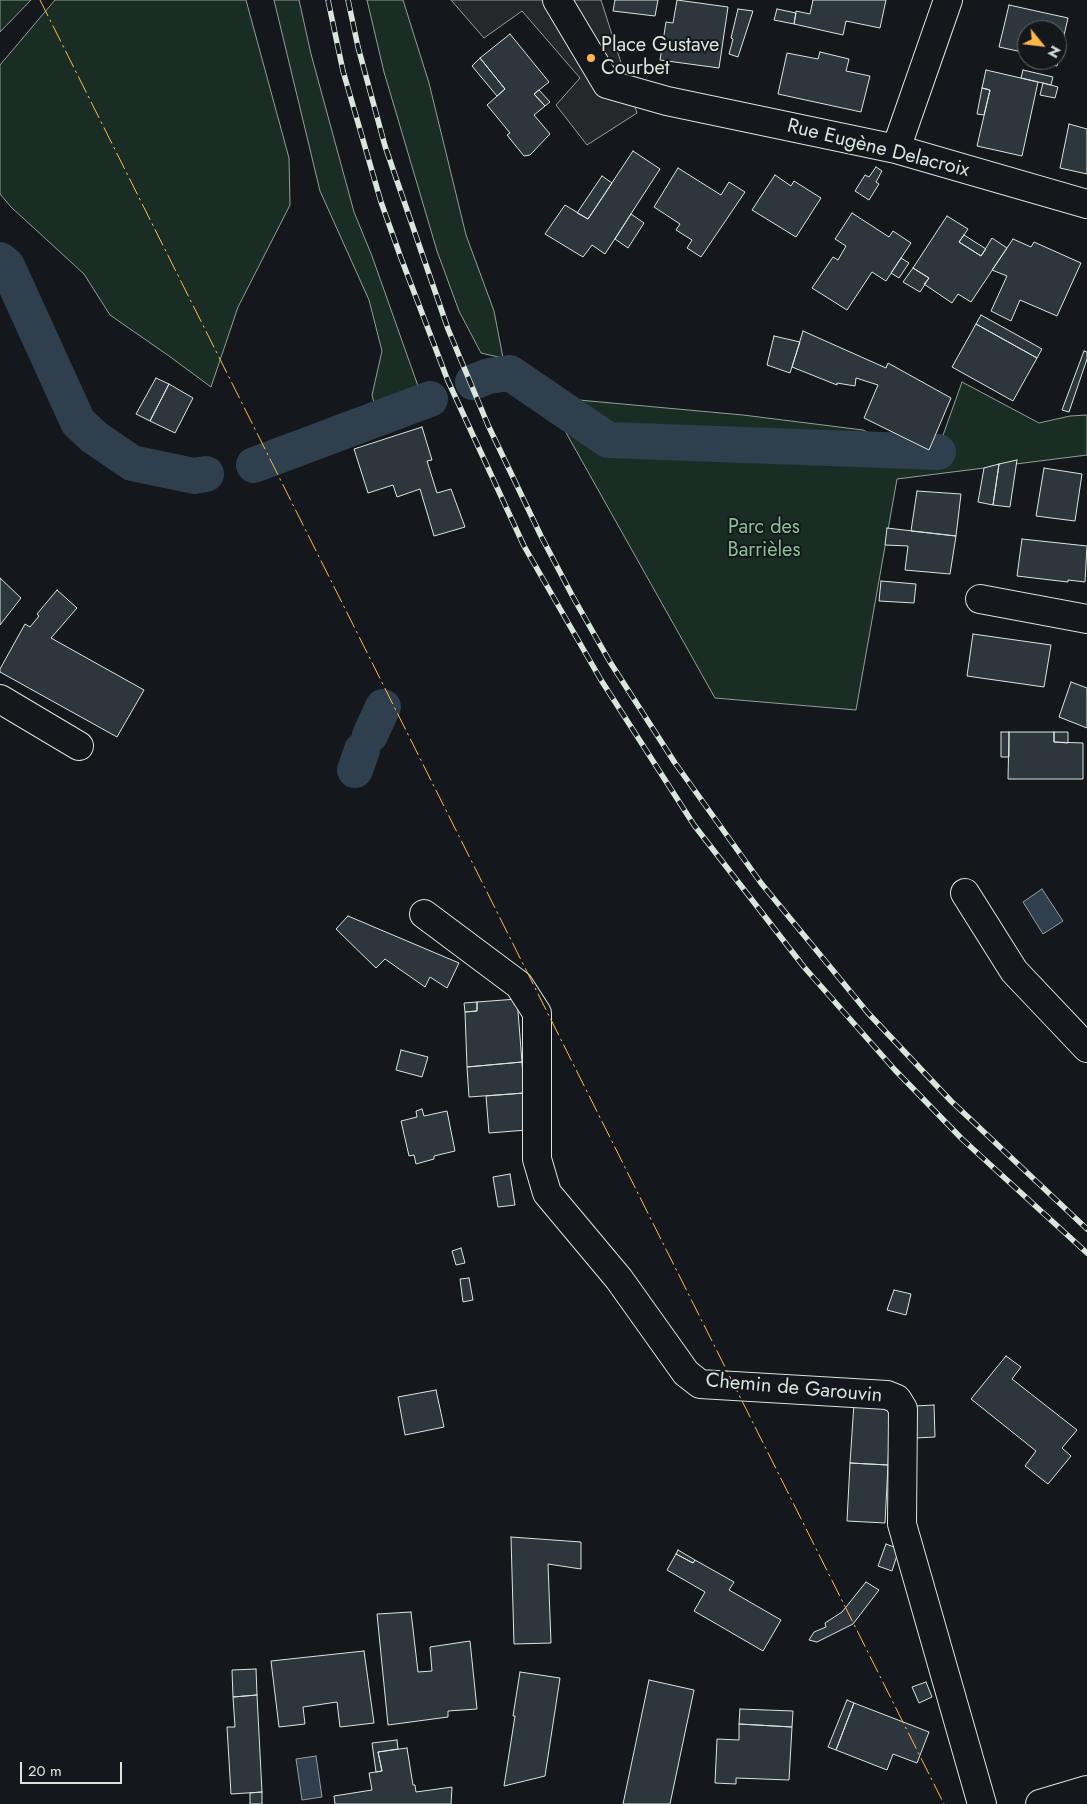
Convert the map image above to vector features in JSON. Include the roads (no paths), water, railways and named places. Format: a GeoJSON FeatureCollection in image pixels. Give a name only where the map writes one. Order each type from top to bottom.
{"type":"FeatureCollection","features":[{"type":"Feature","properties":{"kind":"street","name":"Rue Eugène Delacroix"},"geometry":{"type":"LineString","coordinates":[[557,0],[606,84],[667,101],[896,150],[1087,204]]}},
{"type":"Feature","properties":{"kind":"street"},"geometry":{"type":"LineString","coordinates":[[896,150],[948,0]]}},
{"type":"Feature","properties":{"kind":"street"},"geometry":{"type":"LineString","coordinates":[[980,600],[1087,619]]}},
{"type":"Feature","properties":{"kind":"street"},"geometry":{"type":"LineString","coordinates":[[0,699],[79,746]]}},
{"type":"Feature","properties":{"kind":"street"},"geometry":{"type":"LineString","coordinates":[[965,893],[1014,971],[1087,1048]]}},
{"type":"Feature","properties":{"kind":"street","name":"Chemin de Garouvin"},"geometry":{"type":"LineString","coordinates":[[424,914],[519,985],[537,1013],[537,1159],[547,1193],[619,1279],[686,1373],[700,1384],[887,1395],[898,1399],[903,1409],[902,1524],[982,1804]]}},
{"type":"Feature","properties":{"kind":"street"},"geometry":{"type":"LineString","coordinates":[[1040,1804],[1087,1790]]}},
{"type":"Feature","properties":{"kind":"water"},"geometry":{"type":"Polygon","coordinates":[[[1042,889],[1063,921],[1043,934],[1023,902],[1042,889]]]}},
{"type":"Feature","properties":{"kind":"water"},"geometry":{"type":"Polygon","coordinates":[[[316,1756],[322,1797],[302,1800],[296,1759],[316,1756]]]}},
{"type":"Feature","properties":{"kind":"waterway"},"geometry":{"type":"LineString","coordinates":[[0,260],[7,266],[78,422],[94,437],[132,463],[194,476],[206,474]]}},
{"type":"Feature","properties":{"kind":"waterway"},"geometry":{"type":"LineString","coordinates":[[473,382],[489,376],[510,373],[608,440],[938,452]]}},
{"type":"Feature","properties":{"kind":"waterway"},"geometry":{"type":"LineString","coordinates":[[254,465],[430,399]]}},
{"type":"Feature","properties":{"kind":"waterway"},"geometry":{"type":"LineString","coordinates":[[370,735],[383,707]]}},
{"type":"Feature","properties":{"kind":"waterway"},"geometry":{"type":"LineString","coordinates":[[355,770],[362,750]]}},
{"type":"Feature","properties":{"kind":"railway"},"geometry":{"type":"LineString","coordinates":[[328,0],[343,71],[381,202],[448,381],[524,546],[601,680],[694,825],[804,967],[895,1070],[962,1139],[1087,1253]]}},
{"type":"Feature","properties":{"kind":"railway"},"geometry":{"type":"LineString","coordinates":[[348,0],[358,47],[385,146],[448,329],[488,425],[541,536],[610,662],[675,763],[761,883],[868,1013],[951,1101],[1087,1229]]}},
{"type":"Feature","properties":{"kind":"place","name":"Place Gustave Courbet"},"geometry":{"type":"Point","coordinates":[591,58]}},
{"type":"Feature","properties":{"kind":"park label","name":"Parc des Barrièles"},"geometry":{"type":"Point","coordinates":[764,540]}}]}
